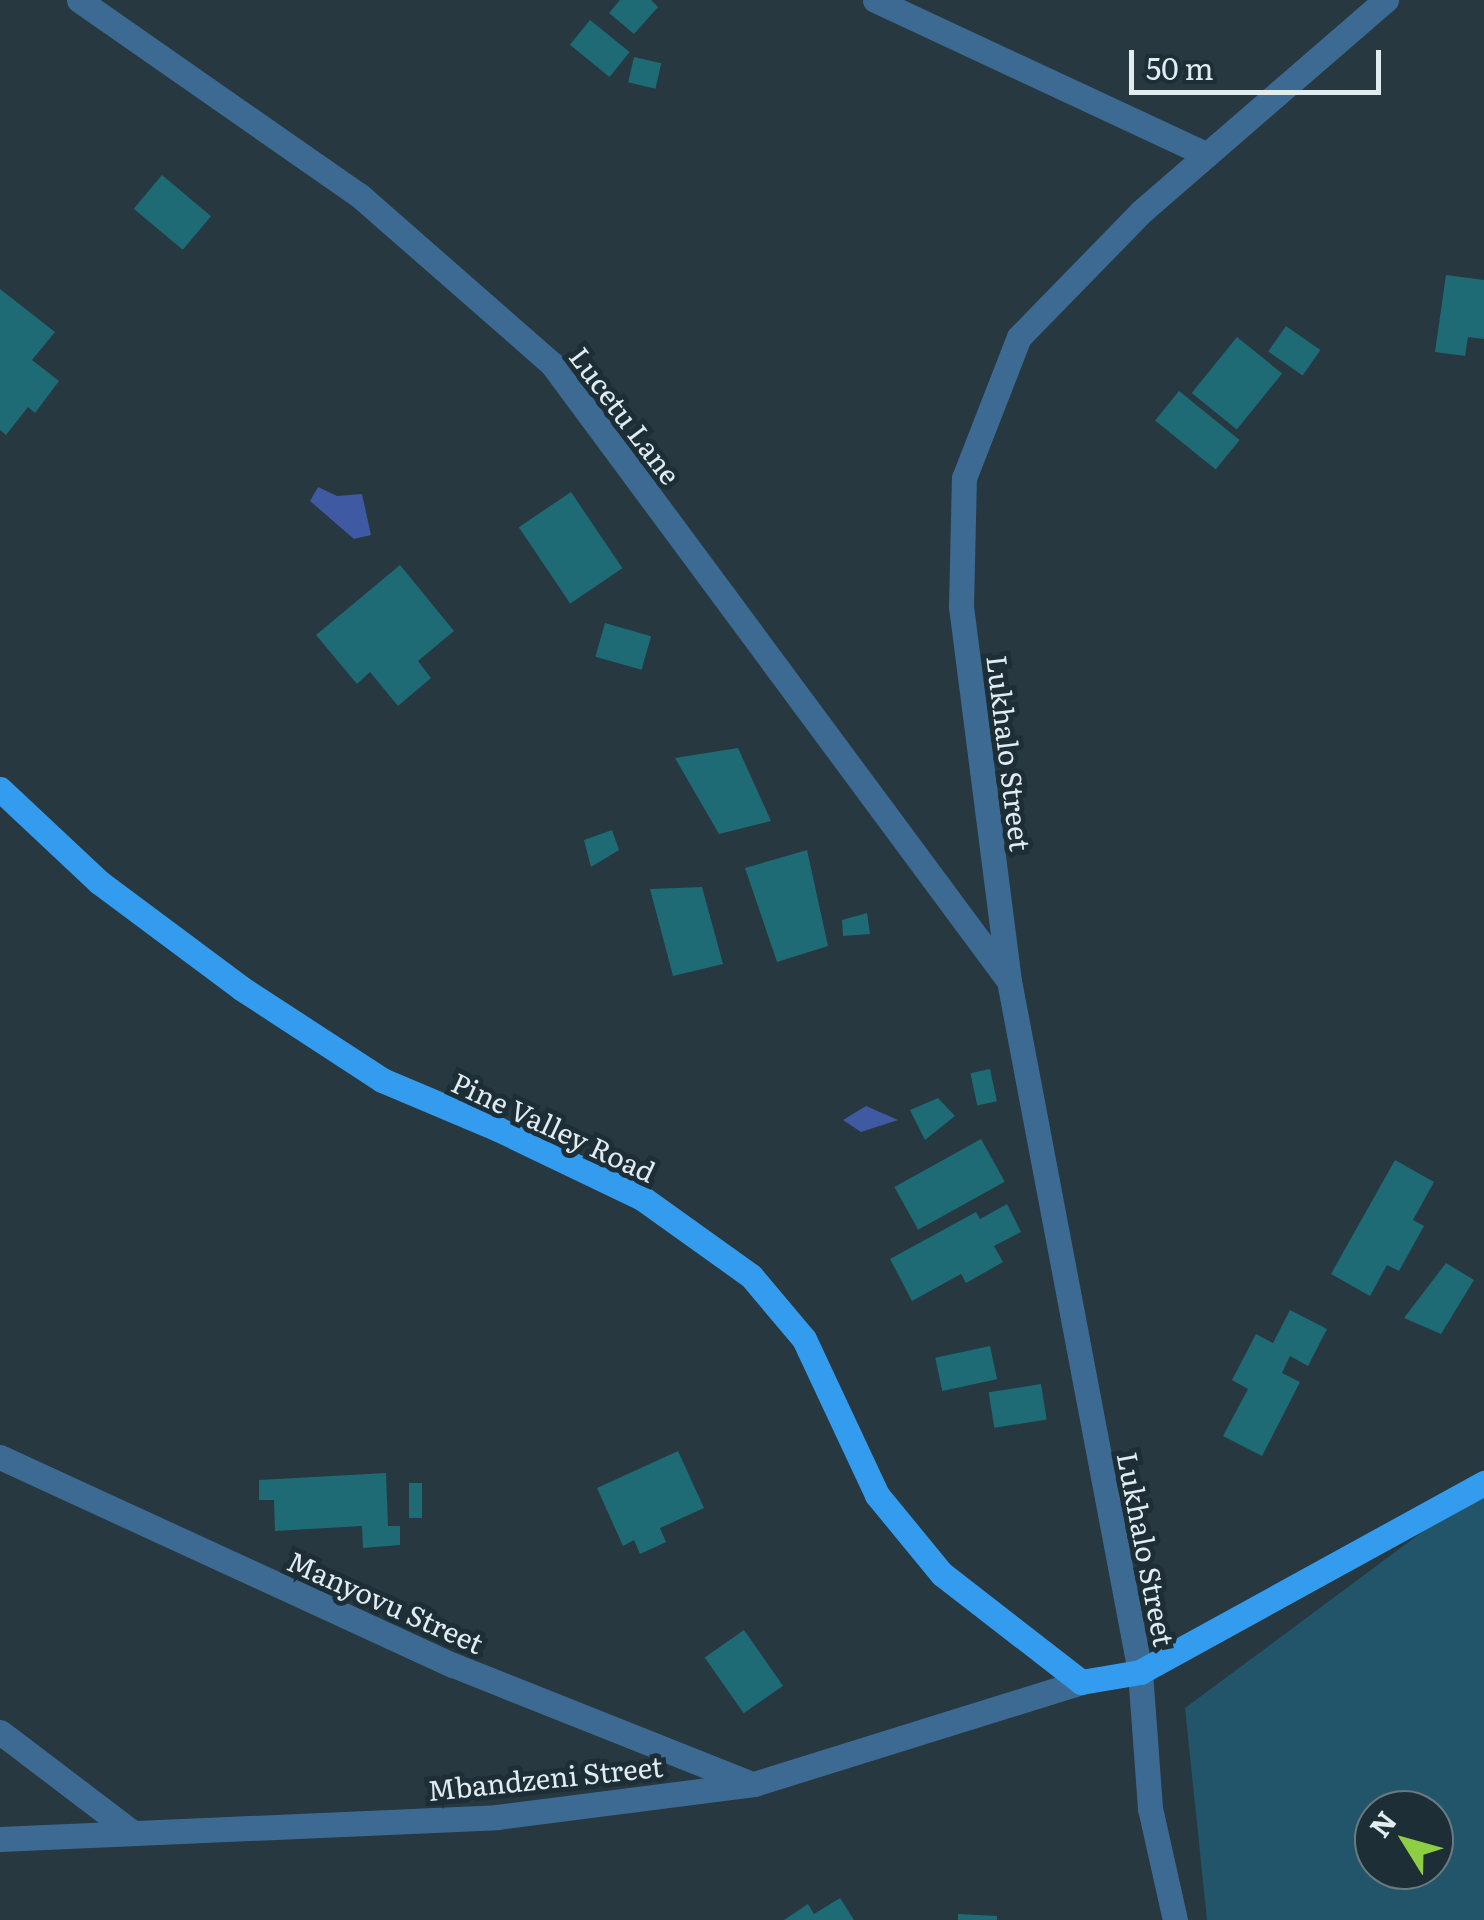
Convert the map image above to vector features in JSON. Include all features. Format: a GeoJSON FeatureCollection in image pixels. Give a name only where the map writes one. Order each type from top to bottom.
{"type":"FeatureCollection","features":[{"type":"Feature","properties":{"kind":"main road","name":"Pine Valley Road"},"geometry":{"type":"LineString","coordinates":[[0,789],[99,882],[242,988],[382,1080],[498,1129],[642,1198],[751,1276],[804,1339],[877,1495],[942,1574],[1081,1682]]}},
{"type":"Feature","properties":{"kind":"main road"},"geometry":{"type":"LineString","coordinates":[[1081,1682],[1140,1672],[1484,1483]]}},
{"type":"Feature","properties":{"kind":"street","name":"Lucetu Lane"},"geometry":{"type":"LineString","coordinates":[[80,0],[358,194],[552,364],[1009,981]]}},
{"type":"Feature","properties":{"kind":"street"},"geometry":{"type":"LineString","coordinates":[[875,0],[1207,155]]}},
{"type":"Feature","properties":{"kind":"street","name":"Lukhalo Street"},"geometry":{"type":"LineString","coordinates":[[1174,1920],[1150,1808],[1140,1672],[1009,981],[961,607],[964,478],[1020,337],[1142,210],[1386,0]]}},
{"type":"Feature","properties":{"kind":"street","name":"Manyovu Street"},"geometry":{"type":"LineString","coordinates":[[0,1457],[453,1665],[754,1784]]}},
{"type":"Feature","properties":{"kind":"street","name":"Mbandzeni Street"},"geometry":{"type":"LineString","coordinates":[[0,1839],[497,1817],[754,1784],[1081,1682]]}},
{"type":"Feature","properties":{"kind":"street"},"geometry":{"type":"LineString","coordinates":[[0,1732],[133,1833]]}},
{"type":"Feature","properties":{"kind":"shaded area"},"geometry":{"type":"Polygon","coordinates":[[[1484,1486],[1484,1920],[1207,1920],[1185,1708],[1484,1486]]]}},
{"type":"Feature","properties":{"kind":"water"},"geometry":{"type":"Polygon","coordinates":[[[318,487],[337,496],[362,494],[371,535],[354,539],[310,501],[318,487]]]}},
{"type":"Feature","properties":{"kind":"water"},"geometry":{"type":"Polygon","coordinates":[[[866,1106],[898,1120],[861,1132],[843,1120],[866,1106]]]}},
{"type":"Feature","properties":{"kind":"building"},"geometry":{"type":"Polygon","coordinates":[[[620,0],[651,0],[658,7],[634,34],[609,13],[620,0]]]}},
{"type":"Feature","properties":{"kind":"building"},"geometry":{"type":"Polygon","coordinates":[[[590,20],[630,52],[609,77],[570,45],[590,20]]]}},
{"type":"Feature","properties":{"kind":"building"},"geometry":{"type":"Polygon","coordinates":[[[634,57],[661,63],[655,89],[628,82],[634,57]]]}},
{"type":"Feature","properties":{"kind":"building"},"geometry":{"type":"Polygon","coordinates":[[[162,175],[211,216],[183,250],[134,209],[162,175]]]}},
{"type":"Feature","properties":{"kind":"building"},"geometry":{"type":"Polygon","coordinates":[[[1446,275],[1484,280],[1484,339],[1468,337],[1465,356],[1435,352],[1446,275]]]}},
{"type":"Feature","properties":{"kind":"building"},"geometry":{"type":"Polygon","coordinates":[[[0,289],[55,332],[32,360],[59,381],[35,413],[28,407],[6,435],[0,430],[0,289]]]}},
{"type":"Feature","properties":{"kind":"building"},"geometry":{"type":"Polygon","coordinates":[[[1286,326],[1320,350],[1303,375],[1268,351],[1286,326]]]}},
{"type":"Feature","properties":{"kind":"building"},"geometry":{"type":"Polygon","coordinates":[[[1237,337],[1282,374],[1237,429],[1192,393],[1237,337]]]}},
{"type":"Feature","properties":{"kind":"building"},"geometry":{"type":"Polygon","coordinates":[[[1179,391],[1240,440],[1216,470],[1155,421],[1179,391]]]}},
{"type":"Feature","properties":{"kind":"building"},"geometry":{"type":"Polygon","coordinates":[[[571,492],[622,568],[570,604],[519,527],[571,492]]]}},
{"type":"Feature","properties":{"kind":"building"},"geometry":{"type":"Polygon","coordinates":[[[400,565],[454,631],[418,661],[431,678],[398,706],[370,672],[357,684],[316,635],[400,565]]]}},
{"type":"Feature","properties":{"kind":"building"},"geometry":{"type":"Polygon","coordinates":[[[605,623],[651,636],[641,670],[595,657],[605,623]]]}},
{"type":"Feature","properties":{"kind":"building"},"geometry":{"type":"Polygon","coordinates":[[[738,748],[771,821],[719,834],[675,758],[738,748]]]}},
{"type":"Feature","properties":{"kind":"building"},"geometry":{"type":"Polygon","coordinates":[[[612,830],[619,850],[591,867],[584,840],[612,830]]]}},
{"type":"Feature","properties":{"kind":"building"},"geometry":{"type":"Polygon","coordinates":[[[807,850],[828,946],[777,962],[745,868],[807,850]]]}},
{"type":"Feature","properties":{"kind":"building"},"geometry":{"type":"Polygon","coordinates":[[[702,887],[723,964],[673,976],[650,889],[702,887]]]}},
{"type":"Feature","properties":{"kind":"building"},"geometry":{"type":"Polygon","coordinates":[[[867,913],[870,934],[843,936],[842,920],[867,913]]]}},
{"type":"Feature","properties":{"kind":"building"},"geometry":{"type":"Polygon","coordinates":[[[990,1069],[997,1101],[977,1105],[970,1073],[990,1069]]]}},
{"type":"Feature","properties":{"kind":"building"},"geometry":{"type":"Polygon","coordinates":[[[938,1098],[955,1116],[925,1140],[910,1110],[938,1098]]]}},
{"type":"Feature","properties":{"kind":"building"},"geometry":{"type":"Polygon","coordinates":[[[981,1139],[1005,1182],[918,1230],[894,1187],[981,1139]]]}},
{"type":"Feature","properties":{"kind":"building"},"geometry":{"type":"Polygon","coordinates":[[[1395,1160],[1434,1182],[1413,1220],[1424,1226],[1399,1271],[1387,1265],[1370,1296],[1331,1274],[1395,1160]]]}},
{"type":"Feature","properties":{"kind":"building"},"geometry":{"type":"Polygon","coordinates":[[[1007,1204],[1021,1232],[994,1246],[1003,1262],[966,1283],[961,1274],[912,1301],[890,1259],[976,1212],[980,1219],[1007,1204]]]}},
{"type":"Feature","properties":{"kind":"building"},"geometry":{"type":"Polygon","coordinates":[[[1446,1263],[1474,1280],[1441,1334],[1404,1318],[1446,1263]]]}},
{"type":"Feature","properties":{"kind":"building"},"geometry":{"type":"Polygon","coordinates":[[[1290,1310],[1327,1329],[1308,1366],[1290,1356],[1282,1373],[1300,1382],[1262,1456],[1223,1436],[1248,1389],[1232,1380],[1256,1334],[1273,1343],[1290,1310]]]}},
{"type":"Feature","properties":{"kind":"building"},"geometry":{"type":"Polygon","coordinates":[[[990,1346],[997,1379],[942,1391],[935,1358],[990,1346]]]}},
{"type":"Feature","properties":{"kind":"building"},"geometry":{"type":"Polygon","coordinates":[[[1041,1384],[1047,1420],[994,1428],[989,1392],[1041,1384]]]}},
{"type":"Feature","properties":{"kind":"building"},"geometry":{"type":"Polygon","coordinates":[[[678,1451],[704,1508],[660,1528],[666,1542],[640,1554],[634,1540],[623,1546],[597,1488],[678,1451]]]}},
{"type":"Feature","properties":{"kind":"building"},"geometry":{"type":"Polygon","coordinates":[[[386,1473],[388,1526],[400,1526],[400,1545],[363,1548],[362,1526],[275,1531],[274,1500],[259,1500],[259,1480],[386,1473]]]}},
{"type":"Feature","properties":{"kind":"building"},"geometry":{"type":"Polygon","coordinates":[[[409,1483],[422,1483],[422,1518],[409,1518],[409,1483]]]}},
{"type":"Feature","properties":{"kind":"building"},"geometry":{"type":"Polygon","coordinates":[[[744,1630],[783,1686],[744,1713],[705,1658],[744,1630]]]}},
{"type":"Feature","properties":{"kind":"building"},"geometry":{"type":"Polygon","coordinates":[[[840,1898],[854,1920],[784,1920],[808,1904],[814,1914],[840,1898]]]}},
{"type":"Feature","properties":{"kind":"building"},"geometry":{"type":"Polygon","coordinates":[[[958,1914],[997,1916],[997,1920],[958,1920],[958,1914]]]}}]}
